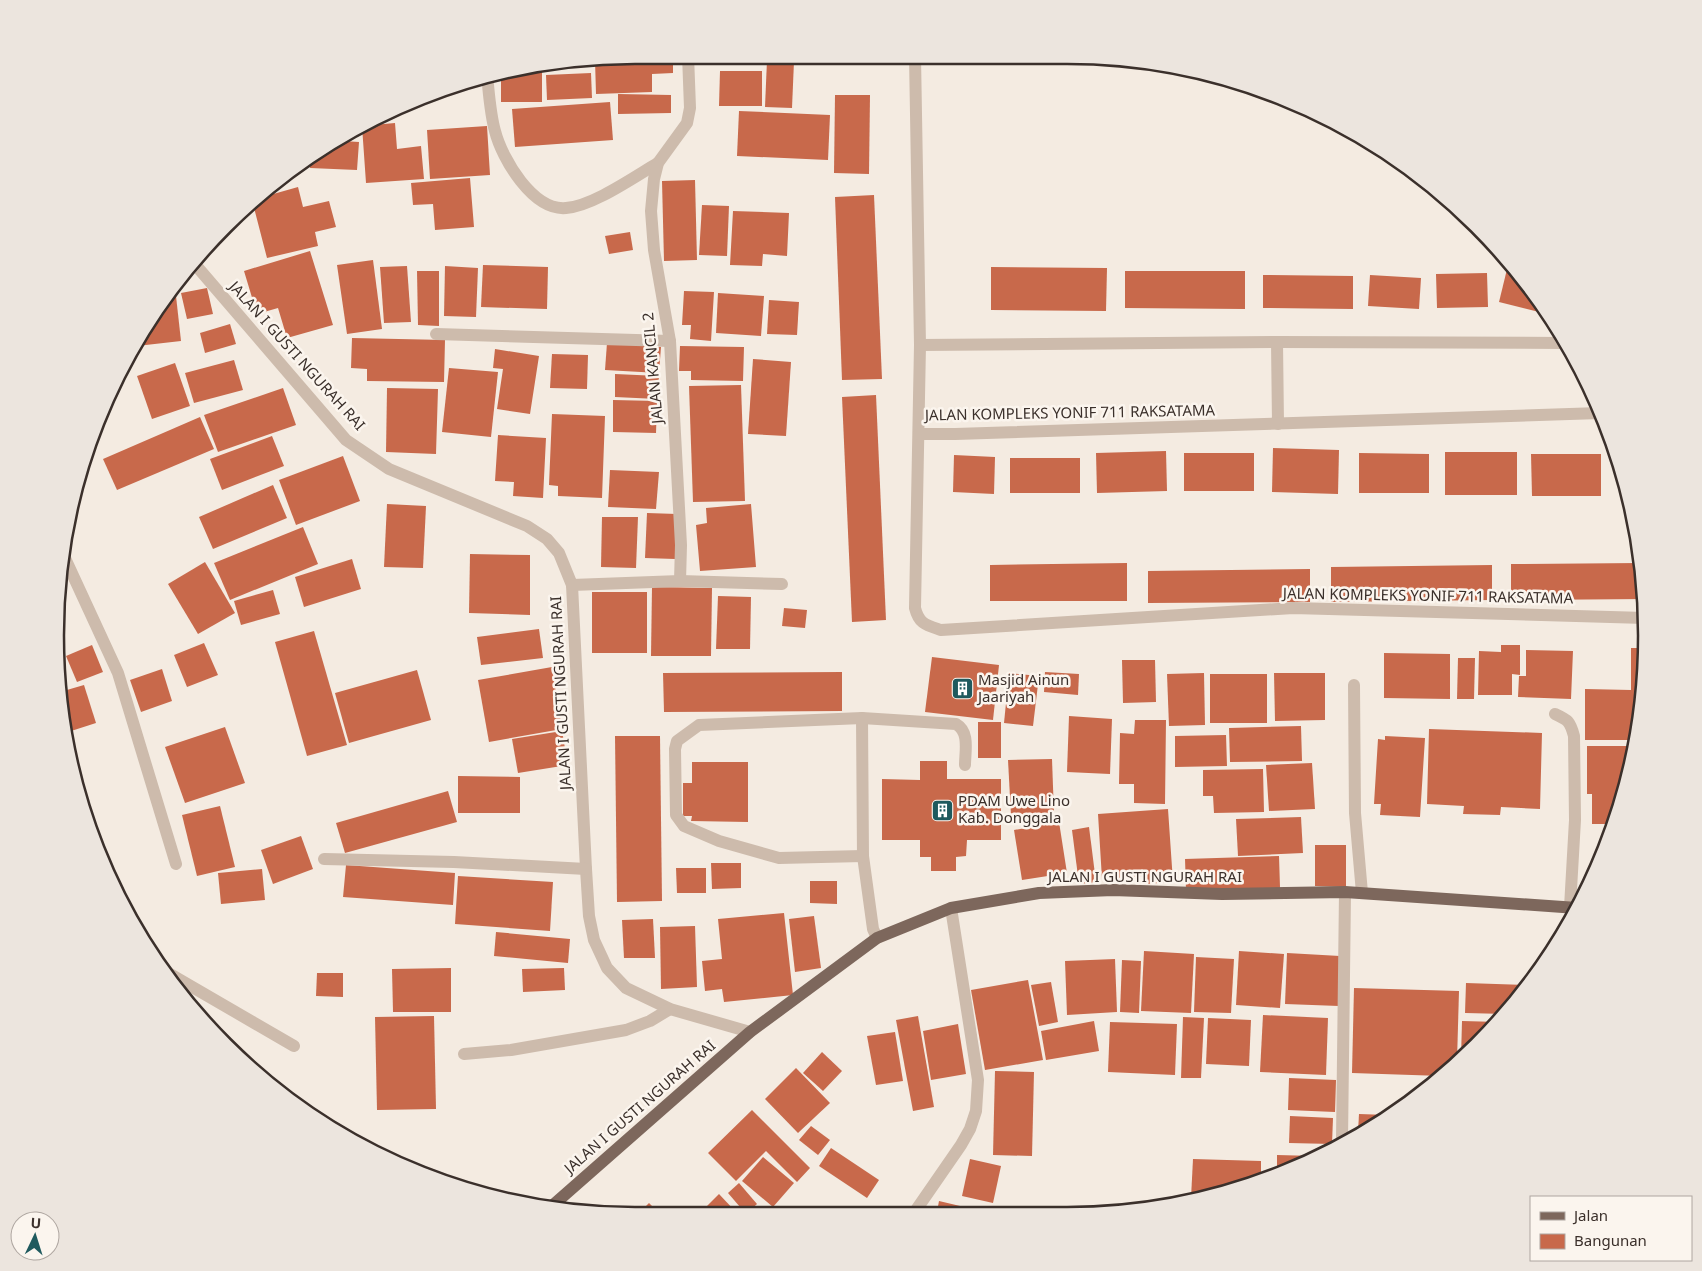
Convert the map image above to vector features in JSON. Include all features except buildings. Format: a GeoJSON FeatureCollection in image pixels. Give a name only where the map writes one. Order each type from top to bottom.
{"type":"FeatureCollection","features":[{"type":"Feature","properties":{"kind":"main road","name":"JALAN I GUSTI NGURAH RAI"},"geometry":{"type":"LineString","coordinates":[[557,1201],[750,1032],[876,938],[951,908],[1039,893],[1113,890],[1222,894],[1345,892],[1569,907]]}},
{"type":"Feature","properties":{"kind":"street","name":"JALAN KANCIL 2"},"geometry":{"type":"LineString","coordinates":[[680,581],[681,536],[670,341],[654,250],[651,211],[654,179],[658,163],[687,123],[690,108],[688,64]]}},
{"type":"Feature","properties":{"kind":"street","name":"JALAN KOMPLEKS YONIF 711 RAKSATAMA"},"geometry":{"type":"LineString","coordinates":[[915,64],[920,345],[915,608],[920,621],[941,630],[1293,608],[1638,618]]}},
{"type":"Feature","properties":{"kind":"street"},"geometry":{"type":"LineString","coordinates":[[488,83],[495,131],[500,146],[522,184],[545,203],[556,208],[568,208],[587,202],[658,163]]}},
{"type":"Feature","properties":{"kind":"street","name":"JALAN I GUSTI NGURAH RAI"},"geometry":{"type":"LineString","coordinates":[[198,268],[346,440],[389,469],[527,526],[547,539],[559,553],[572,585],[586,869],[589,916],[594,940],[608,968],[626,988],[670,1009],[750,1032]]}},
{"type":"Feature","properties":{"kind":"street"},"geometry":{"type":"LineString","coordinates":[[436,334],[670,341]]}},
{"type":"Feature","properties":{"kind":"street"},"geometry":{"type":"LineString","coordinates":[[1277,342],[1278,424]]}},
{"type":"Feature","properties":{"kind":"street"},"geometry":{"type":"LineString","coordinates":[[920,345],[1277,342],[1558,343]]}},
{"type":"Feature","properties":{"kind":"street","name":"JALAN KOMPLEKS YONIF 711 RAKSATAMA"},"geometry":{"type":"LineString","coordinates":[[919,434],[1593,413]]}},
{"type":"Feature","properties":{"kind":"street"},"geometry":{"type":"LineString","coordinates":[[68,566],[118,673],[176,864]]}},
{"type":"Feature","properties":{"kind":"street"},"geometry":{"type":"LineString","coordinates":[[572,585],[680,581],[782,584]]}},
{"type":"Feature","properties":{"kind":"street"},"geometry":{"type":"LineString","coordinates":[[1354,684],[1355,813],[1362,893]]}},
{"type":"Feature","properties":{"kind":"street"},"geometry":{"type":"LineString","coordinates":[[1555,714],[1568,720],[1572,726],[1574,736],[1574,897]]}},
{"type":"Feature","properties":{"kind":"street"},"geometry":{"type":"LineString","coordinates":[[862,718],[863,856],[873,929],[876,938]]}},
{"type":"Feature","properties":{"kind":"street"},"geometry":{"type":"LineString","coordinates":[[863,856],[779,858],[719,842],[684,826],[676,815],[675,749],[678,742],[699,725],[862,718],[956,724],[962,727],[965,734],[965,765]]}},
{"type":"Feature","properties":{"kind":"street"},"geometry":{"type":"LineString","coordinates":[[324,858],[586,869]]}},
{"type":"Feature","properties":{"kind":"street"},"geometry":{"type":"LineString","coordinates":[[1342,1136],[1345,892]]}},
{"type":"Feature","properties":{"kind":"street"},"geometry":{"type":"LineString","coordinates":[[918,1207],[961,1145],[970,1129],[976,1111],[978,1080],[951,908]]}},
{"type":"Feature","properties":{"kind":"street"},"geometry":{"type":"LineString","coordinates":[[178,979],[294,1046]]}},
{"type":"Feature","properties":{"kind":"street"},"geometry":{"type":"LineString","coordinates":[[464,1054],[511,1050],[626,1030],[650,1021],[670,1009]]}},
{"type":"Feature","properties":{"kind":"place","name":"Masjid Ainun Jaariyah"},"geometry":{"type":"Point","coordinates":[962,689]}},
{"type":"Feature","properties":{"kind":"place","name":"PDAM Uwe Lino Kab. Donggala"},"geometry":{"type":"Point","coordinates":[942,810]}}]}
